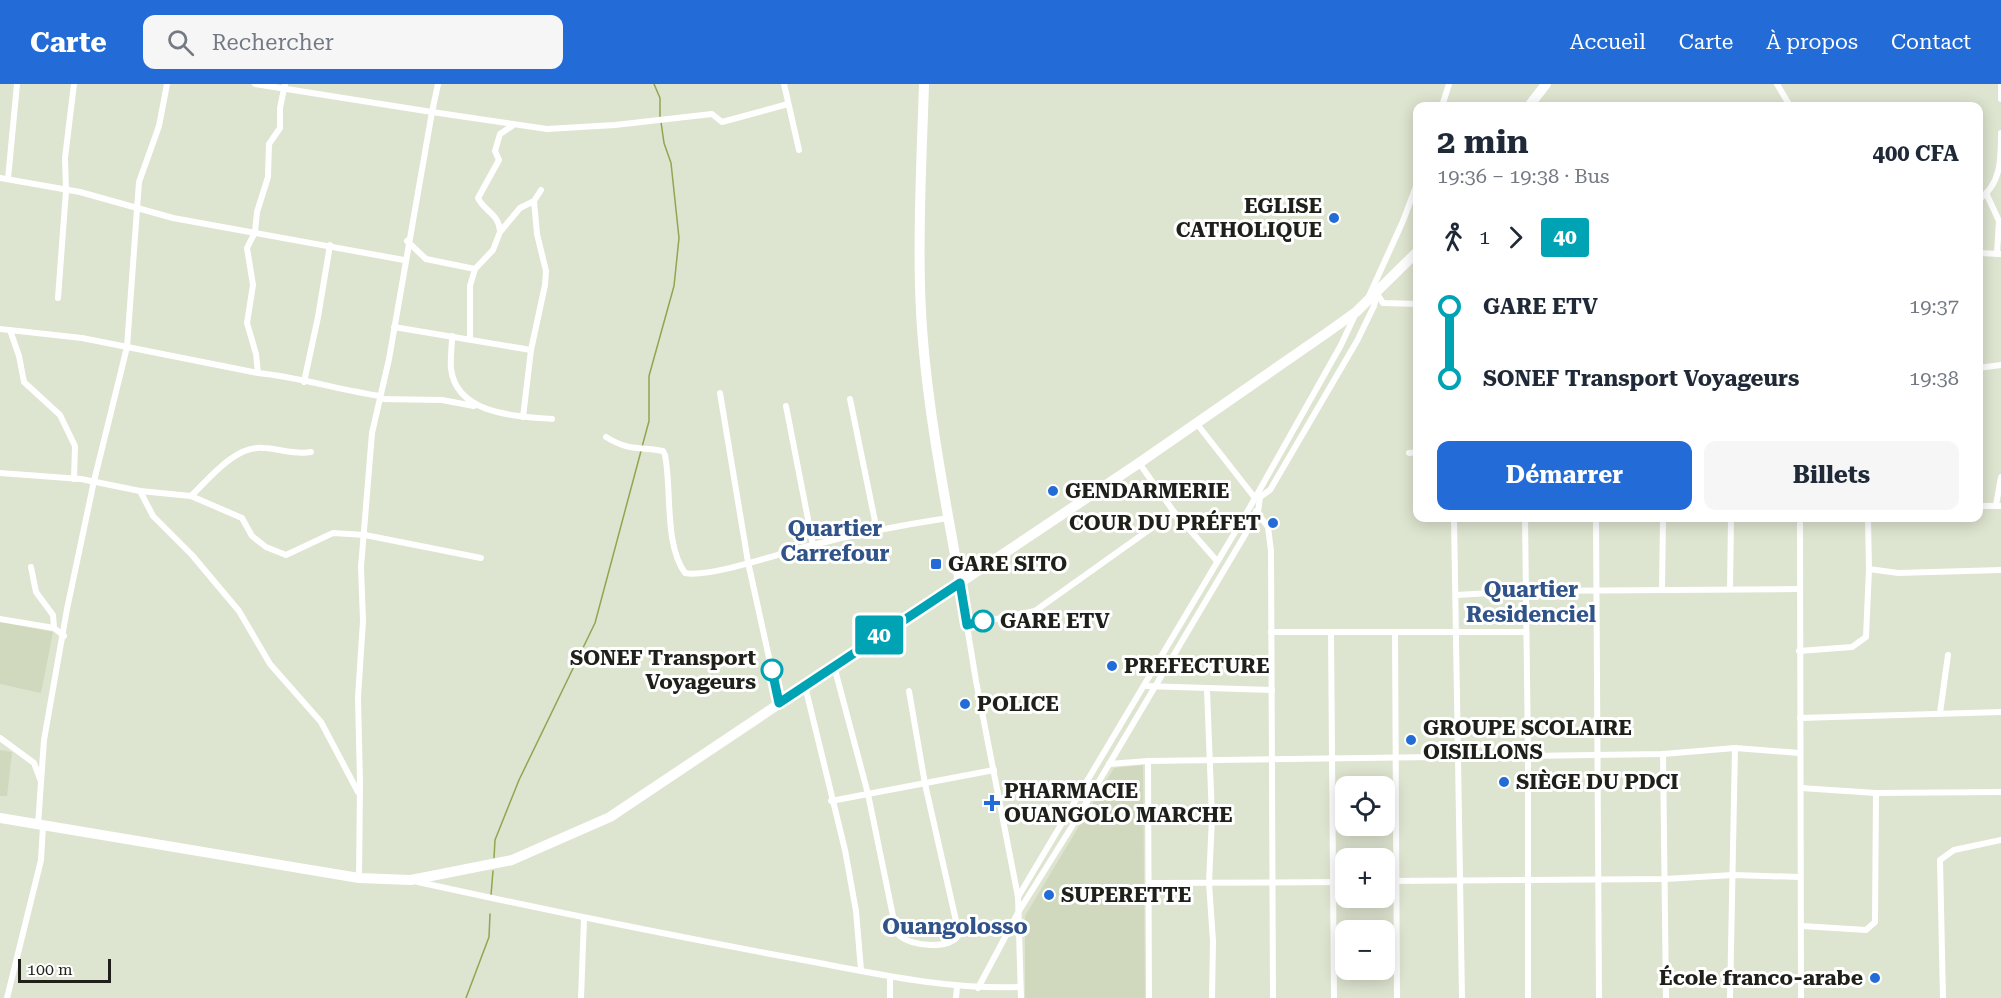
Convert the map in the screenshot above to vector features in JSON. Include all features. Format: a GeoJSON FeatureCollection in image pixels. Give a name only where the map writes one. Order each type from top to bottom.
{"type":"FeatureCollection","features":[{"type":"Feature","properties":{"kind":"highway"},"geometry":{"type":"LineString","coordinates":[[924,84],[920,295],[928,377],[948,518],[960,583]]}},
{"type":"Feature","properties":{"kind":"highway"},"geometry":{"type":"LineString","coordinates":[[1532,102],[1546,84]]}},
{"type":"Feature","properties":{"kind":"highway"},"geometry":{"type":"LineString","coordinates":[[0,818],[359,878],[411,880],[512,860],[610,817],[834,665],[1139,464],[1360,308],[1413,256]]}},
{"type":"Feature","properties":{"kind":"street"},"geometry":{"type":"LineString","coordinates":[[9,179],[17,84]]}},
{"type":"Feature","properties":{"kind":"street"},"geometry":{"type":"LineString","coordinates":[[58,298],[66,192],[65,158],[74,84]]}},
{"type":"Feature","properties":{"kind":"street"},"geometry":{"type":"LineString","coordinates":[[6,998],[41,860],[41,782],[44,740],[63,636],[94,481],[127,347],[139,182],[159,126],[167,84]]}},
{"type":"Feature","properties":{"kind":"street"},"geometry":{"type":"LineString","coordinates":[[255,84],[284,86],[513,126],[547,129],[586,128],[712,114],[722,122],[788,104]]}},
{"type":"Feature","properties":{"kind":"street"},"geometry":{"type":"LineString","coordinates":[[359,878],[357,697],[372,433],[394,327],[407,241],[438,84]]}},
{"type":"Feature","properties":{"kind":"street"},"geometry":{"type":"LineString","coordinates":[[784,84],[798,150]]}},
{"type":"Feature","properties":{"kind":"street"},"geometry":{"type":"LineString","coordinates":[[1443,102],[1449,84]]}},
{"type":"Feature","properties":{"kind":"street"},"geometry":{"type":"LineString","coordinates":[[1777,84],[1788,102]]}},
{"type":"Feature","properties":{"kind":"street"},"geometry":{"type":"LineString","coordinates":[[2001,84],[2001,99]]}},
{"type":"Feature","properties":{"kind":"street"},"geometry":{"type":"LineString","coordinates":[[258,373],[248,323],[253,285],[247,248],[255,232],[257,212],[268,177],[269,144],[280,128],[279,108],[284,86]]}},
{"type":"Feature","properties":{"kind":"street"},"geometry":{"type":"LineString","coordinates":[[500,232],[500,224],[478,198],[499,160],[495,151],[500,134],[513,126]]}},
{"type":"Feature","properties":{"kind":"street"},"geometry":{"type":"LineString","coordinates":[[1983,197],[1999,177],[2001,135]]}},
{"type":"Feature","properties":{"kind":"street"},"geometry":{"type":"LineString","coordinates":[[0,178],[66,192],[80,192],[136,208],[404,260]]}},
{"type":"Feature","properties":{"kind":"street"},"geometry":{"type":"LineString","coordinates":[[470,339],[470,286],[475,269],[493,250],[500,232],[520,208],[534,201],[541,190]]}},
{"type":"Feature","properties":{"kind":"street"},"geometry":{"type":"LineString","coordinates":[[1018,897],[1250,507],[1341,345],[1398,231],[1413,194]]}},
{"type":"Feature","properties":{"kind":"street"},"geometry":{"type":"LineString","coordinates":[[1983,254],[1999,254],[1999,221],[1987,195]]}},
{"type":"Feature","properties":{"kind":"street"},"geometry":{"type":"LineString","coordinates":[[523,417],[531,350],[540,316],[546,271],[537,234],[534,201]]}},
{"type":"Feature","properties":{"kind":"street"},"geometry":{"type":"LineString","coordinates":[[407,241],[426,259],[475,269]]}},
{"type":"Feature","properties":{"kind":"street"},"geometry":{"type":"LineString","coordinates":[[304,382],[330,245]]}},
{"type":"Feature","properties":{"kind":"street"},"geometry":{"type":"LineString","coordinates":[[1377,293],[1383,303],[1389,305],[1413,304]]}},
{"type":"Feature","properties":{"kind":"street"},"geometry":{"type":"LineString","coordinates":[[978,988],[1019,911],[1155,688],[1258,512],[1260,497],[1270,490],[1358,341],[1374,306],[1377,293]]}},
{"type":"Feature","properties":{"kind":"street"},"geometry":{"type":"LineString","coordinates":[[394,327],[531,350]]}},
{"type":"Feature","properties":{"kind":"street"},"geometry":{"type":"LineString","coordinates":[[0,329],[51,333],[258,373],[282,375],[304,382],[380,397],[442,400],[523,417],[552,419]]}},
{"type":"Feature","properties":{"kind":"street"},"geometry":{"type":"LineString","coordinates":[[10,330],[19,356],[24,382],[60,416],[75,446],[74,479]]}},
{"type":"Feature","properties":{"kind":"street"},"geometry":{"type":"LineString","coordinates":[[452,336],[451,372],[460,391],[475,406]]}},
{"type":"Feature","properties":{"kind":"street"},"geometry":{"type":"LineString","coordinates":[[1983,367],[2001,365]]}},
{"type":"Feature","properties":{"kind":"street"},"geometry":{"type":"LineString","coordinates":[[720,393],[748,562],[779,703]]}},
{"type":"Feature","properties":{"kind":"street"},"geometry":{"type":"LineString","coordinates":[[850,399],[877,531]]}},
{"type":"Feature","properties":{"kind":"street"},"geometry":{"type":"LineString","coordinates":[[786,406],[813,545]]}},
{"type":"Feature","properties":{"kind":"street"},"geometry":{"type":"LineString","coordinates":[[1197,423],[1255,498]]}},
{"type":"Feature","properties":{"kind":"street"},"geometry":{"type":"LineString","coordinates":[[606,437],[629,449],[663,451],[679,565],[685,573],[694,575],[813,545],[948,518]]}},
{"type":"Feature","properties":{"kind":"street"},"geometry":{"type":"LineString","coordinates":[[191,496],[238,453],[261,447],[300,454],[311,452]]}},
{"type":"Feature","properties":{"kind":"street"},"geometry":{"type":"LineString","coordinates":[[1408,453],[1413,452]]}},
{"type":"Feature","properties":{"kind":"street"},"geometry":{"type":"LineString","coordinates":[[1139,464],[1174,512],[1217,561]]}},
{"type":"Feature","properties":{"kind":"street"},"geometry":{"type":"LineString","coordinates":[[0,473],[94,481],[140,491],[191,496],[242,518],[252,536],[266,548],[286,555],[333,533],[365,535],[481,558]]}},
{"type":"Feature","properties":{"kind":"street"},"geometry":{"type":"LineString","coordinates":[[1998,506],[2001,477]]}},
{"type":"Feature","properties":{"kind":"street"},"geometry":{"type":"LineString","coordinates":[[140,491],[153,516],[192,555],[239,611],[270,664],[321,722],[358,792]]}},
{"type":"Feature","properties":{"kind":"street"},"geometry":{"type":"LineString","coordinates":[[1250,507],[1264,519],[1270,535],[1273,998]]}},
{"type":"Feature","properties":{"kind":"street"},"geometry":{"type":"LineString","coordinates":[[967,625],[1035,611],[1174,512]]}},
{"type":"Feature","properties":{"kind":"street"},"geometry":{"type":"LineString","coordinates":[[1454,522],[1461,998]]}},
{"type":"Feature","properties":{"kind":"street"},"geometry":{"type":"LineString","coordinates":[[1525,522],[1528,998]]}},
{"type":"Feature","properties":{"kind":"street"},"geometry":{"type":"LineString","coordinates":[[1596,522],[1599,998]]}},
{"type":"Feature","properties":{"kind":"street"},"geometry":{"type":"LineString","coordinates":[[1662,590],[1663,522]]}},
{"type":"Feature","properties":{"kind":"street"},"geometry":{"type":"LineString","coordinates":[[1730,589],[1731,522]]}},
{"type":"Feature","properties":{"kind":"street"},"geometry":{"type":"LineString","coordinates":[[1800,522],[1801,998]]}},
{"type":"Feature","properties":{"kind":"street"},"geometry":{"type":"LineString","coordinates":[[1799,651],[1852,647],[1866,638],[1868,522]]}},
{"type":"Feature","properties":{"kind":"street"},"geometry":{"type":"LineString","coordinates":[[31,567],[36,592],[53,615],[54,628]]}},
{"type":"Feature","properties":{"kind":"street"},"geometry":{"type":"LineString","coordinates":[[1869,569],[1898,573],[2001,570]]}},
{"type":"Feature","properties":{"kind":"street"},"geometry":{"type":"LineString","coordinates":[[960,583],[1018,897],[1021,998]]}},
{"type":"Feature","properties":{"kind":"street"},"geometry":{"type":"LineString","coordinates":[[1456,595],[1525,591],[1800,589]]}},
{"type":"Feature","properties":{"kind":"street"},"geometry":{"type":"LineString","coordinates":[[0,619],[54,628],[63,636]]}},
{"type":"Feature","properties":{"kind":"street"},"geometry":{"type":"LineString","coordinates":[[1395,632],[1397,998]]}},
{"type":"Feature","properties":{"kind":"street"},"geometry":{"type":"LineString","coordinates":[[1272,633],[1526,632]]}},
{"type":"Feature","properties":{"kind":"street"},"geometry":{"type":"LineString","coordinates":[[1331,633],[1334,998]]}},
{"type":"Feature","properties":{"kind":"street"},"geometry":{"type":"LineString","coordinates":[[1940,713],[1948,655]]}},
{"type":"Feature","properties":{"kind":"street"},"geometry":{"type":"LineString","coordinates":[[834,665],[868,795],[894,921],[900,935],[909,941],[951,944],[959,934],[925,784],[909,691]]}},
{"type":"Feature","properties":{"kind":"street"},"geometry":{"type":"LineString","coordinates":[[805,686],[821,746],[831,801],[845,850],[855,901],[861,970]]}},
{"type":"Feature","properties":{"kind":"street"},"geometry":{"type":"LineString","coordinates":[[1144,686],[1208,690],[1272,690]]}},
{"type":"Feature","properties":{"kind":"street"},"geometry":{"type":"LineString","coordinates":[[1208,690],[1212,817],[1209,883],[1213,941],[1212,998]]}},
{"type":"Feature","properties":{"kind":"street"},"geometry":{"type":"LineString","coordinates":[[1800,718],[1902,717],[1940,713],[2001,712]]}},
{"type":"Feature","properties":{"kind":"street"},"geometry":{"type":"LineString","coordinates":[[0,738],[34,763],[41,782]]}},
{"type":"Feature","properties":{"kind":"street"},"geometry":{"type":"LineString","coordinates":[[1109,764],[1148,760],[1663,754],[1735,748],[1799,753]]}},
{"type":"Feature","properties":{"kind":"street"},"geometry":{"type":"LineString","coordinates":[[1730,998],[1735,748]]}},
{"type":"Feature","properties":{"kind":"street"},"geometry":{"type":"LineString","coordinates":[[1663,754],[1666,998]]}},
{"type":"Feature","properties":{"kind":"street"},"geometry":{"type":"LineString","coordinates":[[1148,760],[1149,998]]}},
{"type":"Feature","properties":{"kind":"street"},"geometry":{"type":"LineString","coordinates":[[831,801],[993,770]]}},
{"type":"Feature","properties":{"kind":"street"},"geometry":{"type":"LineString","coordinates":[[1801,788],[1876,793],[2001,792]]}},
{"type":"Feature","properties":{"kind":"street"},"geometry":{"type":"LineString","coordinates":[[1802,926],[1866,930],[1875,922],[1876,793]]}},
{"type":"Feature","properties":{"kind":"street"},"geometry":{"type":"LineString","coordinates":[[1943,998],[1940,860],[1954,850],[2001,840]]}},
{"type":"Feature","properties":{"kind":"street"},"geometry":{"type":"LineString","coordinates":[[1398,881],[1665,879],[1733,875],[1800,877]]}},
{"type":"Feature","properties":{"kind":"street"},"geometry":{"type":"LineString","coordinates":[[411,880],[584,919],[891,977],[957,987],[1020,987]]}},
{"type":"Feature","properties":{"kind":"street"},"geometry":{"type":"LineString","coordinates":[[1149,883],[1333,882]]}},
{"type":"Feature","properties":{"kind":"street"},"geometry":{"type":"LineString","coordinates":[[581,998],[584,919]]}},
{"type":"Feature","properties":{"kind":"street"},"geometry":{"type":"LineString","coordinates":[[890,998],[891,977]]}},
{"type":"Feature","properties":{"kind":"street"},"geometry":{"type":"LineString","coordinates":[[956,998],[957,987]]}},
{"type":"Feature","properties":{"kind":"shaded area"},"geometry":{"type":"Polygon","coordinates":[[[0,622],[53,632],[41,693],[0,684],[0,622]]]}},
{"type":"Feature","properties":{"kind":"shaded area"},"geometry":{"type":"Polygon","coordinates":[[[0,750],[12,752],[7,796],[0,796],[0,750]]]}},
{"type":"Feature","properties":{"kind":"shaded area"},"geometry":{"type":"Polygon","coordinates":[[[1143,765],[1145,998],[1025,998],[1025,916],[1114,768],[1143,765]]]}},
{"type":"Feature","properties":{"kind":"waterway"},"geometry":{"type":"LineString","coordinates":[[654,84],[660,98],[660,118]]}},
{"type":"Feature","properties":{"kind":"waterway"},"geometry":{"type":"LineString","coordinates":[[642,447],[649,421],[649,376],[674,286],[679,238],[671,163],[664,143],[661,122]]}},
{"type":"Feature","properties":{"kind":"waterway"},"geometry":{"type":"LineString","coordinates":[[494,858],[495,840],[519,780],[595,623],[641,451]]}},
{"type":"Feature","properties":{"kind":"waterway"},"geometry":{"type":"LineString","coordinates":[[491,895],[493,871]]}},
{"type":"Feature","properties":{"kind":"waterway"},"geometry":{"type":"LineString","coordinates":[[466,998],[489,937],[490,914]]}},
{"type":"Feature","properties":{"kind":"bus line","name":"40"},"geometry":{"type":"LineString","coordinates":[[772,670],[779,703],[960,583],[967,625],[983,621]]}},
{"type":"Feature","properties":{"kind":"place","name":"EGLISE CATHOLIQUE"},"geometry":{"type":"Point","coordinates":[1334,218]}},
{"type":"Feature","properties":{"kind":"place","name":"GENDARMERIE"},"geometry":{"type":"Point","coordinates":[1053,491]}},
{"type":"Feature","properties":{"kind":"place","name":"COUR DU PRÉFET"},"geometry":{"type":"Point","coordinates":[1273,523]}},
{"type":"Feature","properties":{"kind":"place","name":"GARE SITO"},"geometry":{"type":"Point","coordinates":[936,564]}},
{"type":"Feature","properties":{"kind":"place","name":"GARE ETV"},"geometry":{"type":"Point","coordinates":[983,621]}},
{"type":"Feature","properties":{"kind":"place","name":"PREFECTURE"},"geometry":{"type":"Point","coordinates":[1112,666]}},
{"type":"Feature","properties":{"kind":"place","name":"SONEF Transport Voyageurs"},"geometry":{"type":"Point","coordinates":[772,670]}},
{"type":"Feature","properties":{"kind":"place","name":"POLICE"},"geometry":{"type":"Point","coordinates":[965,704]}},
{"type":"Feature","properties":{"kind":"place","name":"GROUPE SCOLAIRE OISILLONS"},"geometry":{"type":"Point","coordinates":[1411,740]}},
{"type":"Feature","properties":{"kind":"place","name":"SIÈGE DU PDCI"},"geometry":{"type":"Point","coordinates":[1504,782]}},
{"type":"Feature","properties":{"kind":"place","name":"PHARMACIE OUANGOLO MARCHE"},"geometry":{"type":"Point","coordinates":[992,803]}},
{"type":"Feature","properties":{"kind":"place","name":"SUPERETTE"},"geometry":{"type":"Point","coordinates":[1049,895]}},
{"type":"Feature","properties":{"kind":"place","name":"École franco-arabe"},"geometry":{"type":"Point","coordinates":[1875,978]}},
{"type":"Feature","properties":{"kind":"district","name":"Quartier Carrefour"},"geometry":{"type":"Point","coordinates":[835,540]}},
{"type":"Feature","properties":{"kind":"district","name":"Quartier Residenciel"},"geometry":{"type":"Point","coordinates":[1531,602]}},
{"type":"Feature","properties":{"kind":"district","name":"Ouangolosso"},"geometry":{"type":"Point","coordinates":[955,926]}}]}
